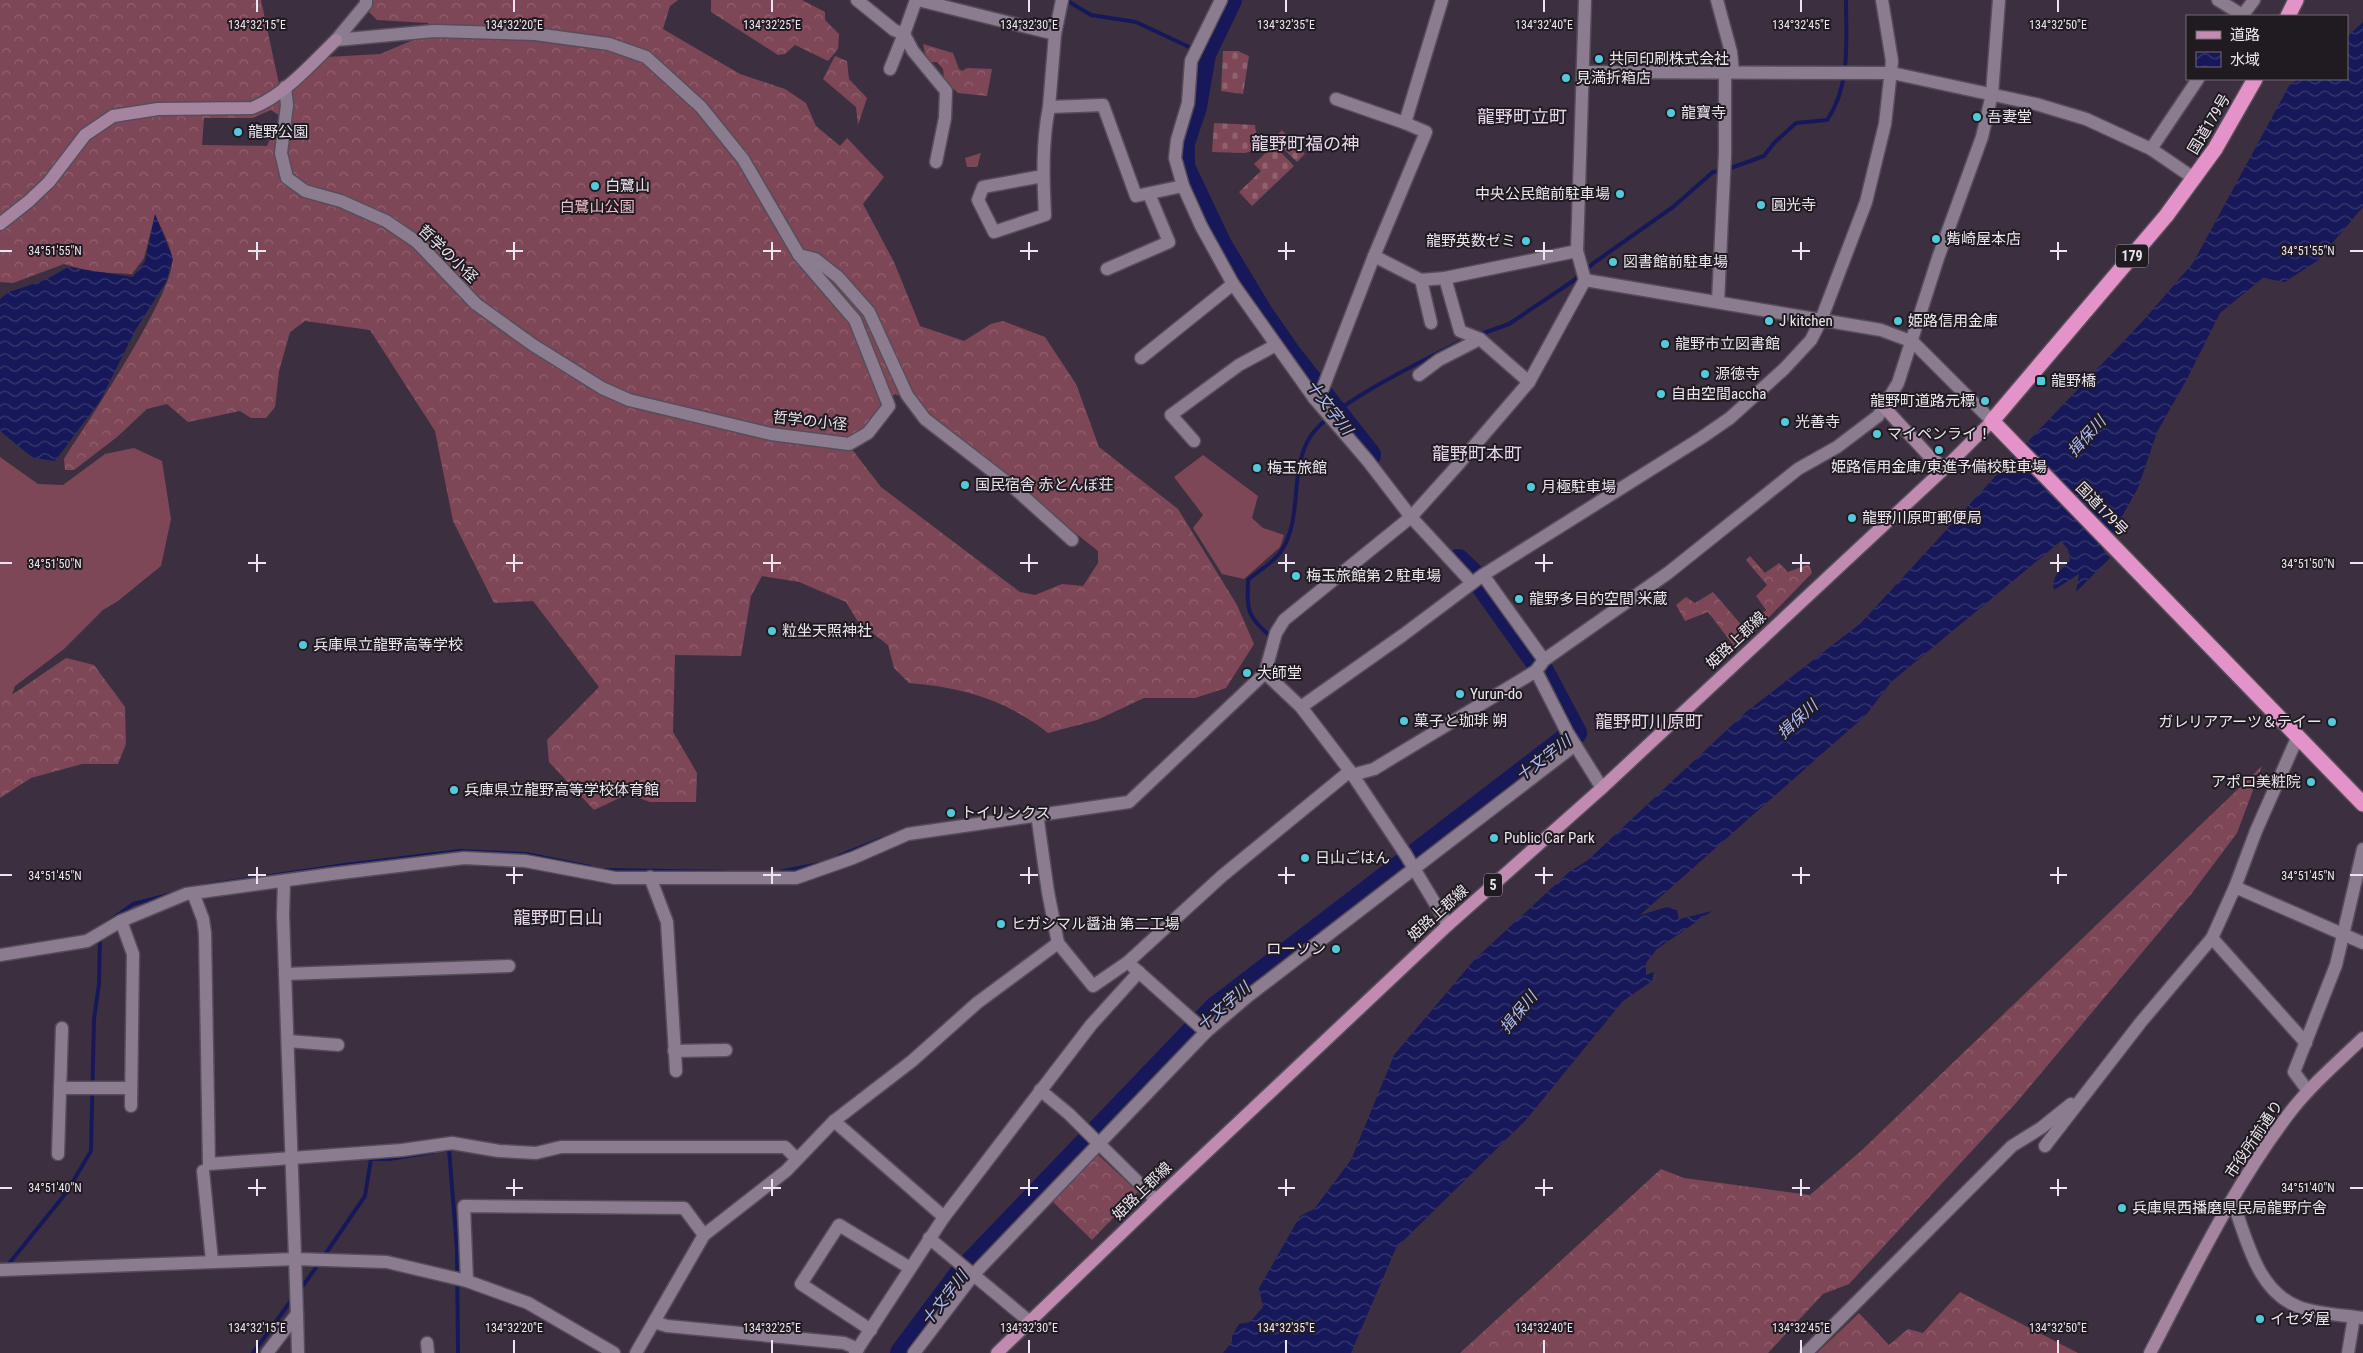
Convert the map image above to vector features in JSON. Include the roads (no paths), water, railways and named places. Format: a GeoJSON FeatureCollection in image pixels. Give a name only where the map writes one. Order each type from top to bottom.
{"type":"FeatureCollection","features":[{"type":"Feature","properties":{"kind":"highway"},"geometry":{"type":"LineString","coordinates":[[2288,15],[2296,0]]}},
{"type":"Feature","properties":{"kind":"highway","name":"国道179号"},"geometry":{"type":"LineString","coordinates":[[2254,80],[2234,118],[2195,179],[2166,216],[1992,421],[2363,804]]}},
{"type":"Feature","properties":{"kind":"main road","name":"姫路上郡線"},"geometry":{"type":"LineString","coordinates":[[998,1353],[1156,1200],[1448,925],[1602,788],[1945,468],[1992,421]]}},
{"type":"Feature","properties":{"kind":"street"},"geometry":{"type":"LineString","coordinates":[[0,224],[49,182],[85,135],[113,116],[158,109],[252,108],[265,103],[336,40],[366,4],[366,0]]}},
{"type":"Feature","properties":{"kind":"street"},"geometry":{"type":"LineString","coordinates":[[857,0],[894,30],[904,34],[913,52],[946,91],[945,118],[936,162]]}},
{"type":"Feature","properties":{"kind":"street"},"geometry":{"type":"LineString","coordinates":[[890,68],[917,0],[1055,34]]}},
{"type":"Feature","properties":{"kind":"street"},"geometry":{"type":"LineString","coordinates":[[1221,0],[1192,61],[1188,103],[1177,140],[1175,158],[1183,186],[1201,226],[1233,284],[1314,398],[1368,461],[1411,517],[1472,583]]}},
{"type":"Feature","properties":{"kind":"street"},"geometry":{"type":"LineString","coordinates":[[1405,123],[1442,0]]}},
{"type":"Feature","properties":{"kind":"street"},"geometry":{"type":"LineString","coordinates":[[0,955],[87,942],[121,921],[193,893],[464,858],[525,861],[615,878],[796,878],[853,858],[908,834],[1129,802],[1265,674],[1276,633],[1284,620],[1411,517],[1530,382],[1585,280],[1577,251],[1585,0]]}},
{"type":"Feature","properties":{"kind":"street"},"geometry":{"type":"LineString","coordinates":[[1717,0],[1731,52],[1718,302]]}},
{"type":"Feature","properties":{"kind":"street"},"geometry":{"type":"LineString","coordinates":[[1301,706],[1403,636],[1483,575],[1730,418],[1784,369],[1812,340],[1822,320],[1866,202],[1885,124],[1892,73],[1882,0]]}},
{"type":"Feature","properties":{"kind":"street"},"geometry":{"type":"LineString","coordinates":[[1037,814],[1048,892],[1058,943],[1093,986],[1128,962],[1222,876],[1351,773],[1374,769],[1536,671],[1544,660],[1668,573],[1798,469],[1837,447],[1878,416],[1898,383],[1913,342],[1938,258],[1982,137],[1992,94],[1999,0]]}},
{"type":"Feature","properties":{"kind":"street"},"geometry":{"type":"LineString","coordinates":[[2218,0],[2241,15]]}},
{"type":"Feature","properties":{"kind":"street"},"geometry":{"type":"LineString","coordinates":[[2244,15],[2254,0]]}},
{"type":"Feature","properties":{"kind":"street"},"geometry":{"type":"LineString","coordinates":[[1042,176],[983,188],[978,200],[994,232],[1045,215],[1042,176],[1044,132],[1049,107],[1055,34],[1062,3]]}},
{"type":"Feature","properties":{"kind":"street","name":"哲学の小径"},"geometry":{"type":"LineString","coordinates":[[286,86],[288,104],[281,153],[286,178],[305,191],[341,201],[386,221],[417,242],[476,304],[533,345],[602,388],[629,400],[771,434],[849,444],[868,433],[889,406],[855,320],[799,255],[743,159],[701,107],[646,57],[609,44],[535,34],[434,32],[336,40]]}},
{"type":"Feature","properties":{"kind":"street"},"geometry":{"type":"LineString","coordinates":[[1583,72],[1892,73],[1992,94],[2086,119],[2151,150],[2195,179]]}},
{"type":"Feature","properties":{"kind":"street"},"geometry":{"type":"LineString","coordinates":[[2151,150],[2197,80]]}},
{"type":"Feature","properties":{"kind":"street"},"geometry":{"type":"LineString","coordinates":[[1314,398],[1323,388],[1374,256],[1426,132],[1336,99]]}},
{"type":"Feature","properties":{"kind":"street"},"geometry":{"type":"LineString","coordinates":[[1049,107],[1103,105],[1136,196],[1183,186]]}},
{"type":"Feature","properties":{"kind":"street"},"geometry":{"type":"LineString","coordinates":[[1107,269],[1170,242],[1149,194]]}},
{"type":"Feature","properties":{"kind":"street"},"geometry":{"type":"LineString","coordinates":[[1374,256],[1420,280],[1445,278],[1577,251]]}},
{"type":"Feature","properties":{"kind":"street"},"geometry":{"type":"LineString","coordinates":[[799,255],[815,259],[838,277],[868,312],[907,395],[925,420],[1013,487],[1072,540]]}},
{"type":"Feature","properties":{"kind":"street"},"geometry":{"type":"LineString","coordinates":[[1445,278],[1460,331],[1480,340],[1530,382]]}},
{"type":"Feature","properties":{"kind":"street"},"geometry":{"type":"LineString","coordinates":[[1420,280],[1431,323]]}},
{"type":"Feature","properties":{"kind":"street"},"geometry":{"type":"LineString","coordinates":[[1585,280],[1882,330],[1913,342],[1992,421]]}},
{"type":"Feature","properties":{"kind":"street"},"geometry":{"type":"LineString","coordinates":[[1141,358],[1233,284]]}},
{"type":"Feature","properties":{"kind":"street"},"geometry":{"type":"LineString","coordinates":[[1419,374],[1439,360],[1480,340]]}},
{"type":"Feature","properties":{"kind":"street"},"geometry":{"type":"LineString","coordinates":[[1194,442],[1171,415],[1240,365],[1276,345]]}},
{"type":"Feature","properties":{"kind":"street"},"geometry":{"type":"LineString","coordinates":[[1884,407],[1930,457],[1945,468]]}},
{"type":"Feature","properties":{"kind":"street"},"geometry":{"type":"LineString","coordinates":[[1483,575],[1544,660]]}},
{"type":"Feature","properties":{"kind":"street"},"geometry":{"type":"LineString","coordinates":[[1536,671],[1567,732],[1602,788]]}},
{"type":"Feature","properties":{"kind":"street"},"geometry":{"type":"LineString","coordinates":[[1265,674],[1301,706],[1351,773],[1406,855],[1448,925]]}},
{"type":"Feature","properties":{"kind":"street"},"geometry":{"type":"LineString","coordinates":[[2044,1146],[2212,938],[2235,887],[2296,733]]}},
{"type":"Feature","properties":{"kind":"street"},"geometry":{"type":"LineString","coordinates":[[914,1353],[972,1272],[1206,1032],[1575,744]]}},
{"type":"Feature","properties":{"kind":"street"},"geometry":{"type":"LineString","coordinates":[[2308,1091],[2294,1072],[2336,965],[2363,849]]}},
{"type":"Feature","properties":{"kind":"street"},"geometry":{"type":"LineString","coordinates":[[650,877],[667,922],[676,1071]]}},
{"type":"Feature","properties":{"kind":"street"},"geometry":{"type":"LineString","coordinates":[[284,881],[285,974],[298,1353]]}},
{"type":"Feature","properties":{"kind":"street"},"geometry":{"type":"LineString","coordinates":[[2235,887],[2363,943]]}},
{"type":"Feature","properties":{"kind":"street"},"geometry":{"type":"LineString","coordinates":[[193,893],[205,933],[209,1164],[402,1150],[452,1143],[499,1151],[536,1153],[561,1147],[785,1147],[797,1159]]}},
{"type":"Feature","properties":{"kind":"street"},"geometry":{"type":"LineString","coordinates":[[121,921],[133,954],[131,1106]]}},
{"type":"Feature","properties":{"kind":"street"},"geometry":{"type":"LineString","coordinates":[[2212,938],[2306,1043]]}},
{"type":"Feature","properties":{"kind":"street"},"geometry":{"type":"LineString","coordinates":[[636,1353],[704,1235],[797,1159],[834,1121],[912,1061],[977,1003],[1058,943]]}},
{"type":"Feature","properties":{"kind":"street"},"geometry":{"type":"LineString","coordinates":[[1128,962],[1206,1032]]}},
{"type":"Feature","properties":{"kind":"street"},"geometry":{"type":"LineString","coordinates":[[285,974],[508,966]]}},
{"type":"Feature","properties":{"kind":"street"},"geometry":{"type":"LineString","coordinates":[[654,1322],[667,1326],[844,1343],[857,1351],[944,1217],[1091,1025],[1139,972]]}},
{"type":"Feature","properties":{"kind":"street"},"geometry":{"type":"LineString","coordinates":[[58,1154],[62,1028]]}},
{"type":"Feature","properties":{"kind":"street","name":"市役所前通り"},"geometry":{"type":"LineString","coordinates":[[2150,1353],[2232,1200],[2274,1136],[2308,1091],[2363,1038]]}},
{"type":"Feature","properties":{"kind":"street"},"geometry":{"type":"LineString","coordinates":[[288,1041],[338,1045]]}},
{"type":"Feature","properties":{"kind":"street"},"geometry":{"type":"LineString","coordinates":[[674,1051],[726,1050]]}},
{"type":"Feature","properties":{"kind":"street"},"geometry":{"type":"LineString","coordinates":[[60,1088],[131,1088]]}},
{"type":"Feature","properties":{"kind":"street"},"geometry":{"type":"LineString","coordinates":[[1040,1090],[1156,1200]]}},
{"type":"Feature","properties":{"kind":"street"},"geometry":{"type":"LineString","coordinates":[[1806,1353],[2012,1146],[2041,1128],[2088,1090]]}},
{"type":"Feature","properties":{"kind":"street"},"geometry":{"type":"LineString","coordinates":[[834,1121],[944,1217]]}},
{"type":"Feature","properties":{"kind":"street"},"geometry":{"type":"LineString","coordinates":[[203,1171],[212,1261]]}},
{"type":"Feature","properties":{"kind":"street"},"geometry":{"type":"LineString","coordinates":[[2232,1200],[2259,1272],[2276,1294],[2299,1307],[2358,1317],[2348,1353]]}},
{"type":"Feature","properties":{"kind":"street"},"geometry":{"type":"LineString","coordinates":[[467,1281],[464,1206],[684,1208],[704,1235]]}},
{"type":"Feature","properties":{"kind":"street"},"geometry":{"type":"LineString","coordinates":[[871,1330],[802,1284],[839,1225],[910,1268]]}},
{"type":"Feature","properties":{"kind":"street"},"geometry":{"type":"LineString","coordinates":[[929,1238],[1029,1321]]}},
{"type":"Feature","properties":{"kind":"street"},"geometry":{"type":"LineString","coordinates":[[0,1270],[296,1259],[387,1262],[467,1281],[528,1303],[614,1353]]}},
{"type":"Feature","properties":{"kind":"street"},"geometry":{"type":"LineString","coordinates":[[268,1353],[297,1314]]}},
{"type":"Feature","properties":{"kind":"water","name":"揖保川"},"geometry":{"type":"Polygon","coordinates":[[[2363,22],[2363,207],[2317,261],[2285,282],[2263,278],[2220,313],[2188,377],[2157,432],[2138,488],[2103,550],[2110,558],[2076,592],[2079,574],[2054,590],[2055,577],[2070,561],[2068,549],[2061,541],[1891,682],[1866,715],[1640,915],[1667,907],[1677,910],[1679,919],[1712,911],[1657,949],[1646,963],[1646,975],[1654,972],[1652,981],[1623,1001],[1526,1120],[1396,1248],[1351,1353],[1223,1353],[1232,1342],[1232,1336],[1239,1324],[1250,1322],[1263,1307],[1259,1288],[1300,1216],[1314,1209],[1351,1160],[1394,1055],[1475,959],[1569,872],[1588,860],[1746,712],[1861,623],[2014,456],[2142,322],[2193,263],[2289,86],[2297,80],[2348,80],[2348,36],[2363,22]]]}},
{"type":"Feature","properties":{"kind":"water"},"geometry":{"type":"Polygon","coordinates":[[[155,214],[173,259],[166,282],[136,329],[100,401],[55,461],[33,458],[0,431],[0,299],[9,292],[45,280],[68,267],[133,277],[145,261],[155,214]]]}},
{"type":"Feature","properties":{"kind":"waterway"},"geometry":{"type":"LineString","coordinates":[[1066,0],[1091,15],[1136,22],[1204,54]]}},
{"type":"Feature","properties":{"kind":"waterway","name":"十文字川"},"geometry":{"type":"LineString","coordinates":[[1230,0],[1204,54],[1195,107],[1183,143],[1183,167],[1220,245],[1261,313],[1291,356],[1369,455]]}},
{"type":"Feature","properties":{"kind":"waterway"},"geometry":{"type":"LineString","coordinates":[[1728,169],[1764,156],[1774,143],[1796,123],[1827,120],[1835,107],[1844,78],[1846,0]]}},
{"type":"Feature","properties":{"kind":"waterway"},"geometry":{"type":"LineString","coordinates":[[1478,335],[1509,324],[1573,281],[1595,262],[1673,207],[1713,172],[1721,171]]}},
{"type":"Feature","properties":{"kind":"waterway"},"geometry":{"type":"LineString","coordinates":[[1269,640],[1270,636],[1257,623],[1250,612],[1248,606],[1248,580],[1275,558],[1282,550],[1288,537],[1295,508],[1300,464],[1310,437],[1321,424],[1337,411],[1379,384],[1460,342]]}},
{"type":"Feature","properties":{"kind":"waterway","name":"十文字川"},"geometry":{"type":"LineString","coordinates":[[902,1353],[961,1274],[1215,1009],[1575,733],[1536,660],[1481,583],[1458,561]]}},
{"type":"Feature","properties":{"kind":"waterway"},"geometry":{"type":"LineString","coordinates":[[839,856],[881,839]]}},
{"type":"Feature","properties":{"kind":"waterway"},"geometry":{"type":"LineString","coordinates":[[208,885],[345,865],[460,851],[526,854],[590,867]]}},
{"type":"Feature","properties":{"kind":"waterway"},"geometry":{"type":"LineString","coordinates":[[779,872],[819,864]]}},
{"type":"Feature","properties":{"kind":"waterway"},"geometry":{"type":"LineString","coordinates":[[602,870],[725,872]]}},
{"type":"Feature","properties":{"kind":"waterway"},"geometry":{"type":"LineString","coordinates":[[101,927],[133,904],[172,894]]}},
{"type":"Feature","properties":{"kind":"waterway"},"geometry":{"type":"LineString","coordinates":[[7,1266],[66,1193],[91,1151],[94,1019],[99,984],[100,936]]}},
{"type":"Feature","properties":{"kind":"waterway"},"geometry":{"type":"LineString","coordinates":[[445,1150],[449,1149],[457,1249],[458,1353]]}},
{"type":"Feature","properties":{"kind":"waterway"},"geometry":{"type":"LineString","coordinates":[[324,1256],[365,1196],[371,1159],[389,1159],[433,1152]]}},
{"type":"Feature","properties":{"kind":"waterway"},"geometry":{"type":"LineString","coordinates":[[299,1291],[320,1262]]}},
{"type":"Feature","properties":{"kind":"waterway"},"geometry":{"type":"LineString","coordinates":[[253,1353],[293,1298]]}},
{"type":"Feature","properties":{"kind":"place","name":"共同印刷株式会社"},"geometry":{"type":"Point","coordinates":[1599,59]}},
{"type":"Feature","properties":{"kind":"place","name":"見満折箱店"},"geometry":{"type":"Point","coordinates":[1566,78]}},
{"type":"Feature","properties":{"kind":"place","name":"龍寶寺"},"geometry":{"type":"Point","coordinates":[1671,113]}},
{"type":"Feature","properties":{"kind":"place","name":"吾妻堂"},"geometry":{"type":"Point","coordinates":[1977,117]}},
{"type":"Feature","properties":{"kind":"place","name":"龍野公園"},"geometry":{"type":"Point","coordinates":[238,132]}},
{"type":"Feature","properties":{"kind":"place","name":"白鷺山"},"geometry":{"type":"Point","coordinates":[595,186]}},
{"type":"Feature","properties":{"kind":"place","name":"中央公民館前駐車場"},"geometry":{"type":"Point","coordinates":[1620,194]}},
{"type":"Feature","properties":{"kind":"place","name":"圓光寺"},"geometry":{"type":"Point","coordinates":[1761,205]}},
{"type":"Feature","properties":{"kind":"place","name":"觜崎屋本店"},"geometry":{"type":"Point","coordinates":[1936,239]}},
{"type":"Feature","properties":{"kind":"place","name":"龍野英数ゼミ"},"geometry":{"type":"Point","coordinates":[1526,241]}},
{"type":"Feature","properties":{"kind":"place","name":"図書館前駐車場"},"geometry":{"type":"Point","coordinates":[1613,262]}},
{"type":"Feature","properties":{"kind":"place","name":"J kitchen"},"geometry":{"type":"Point","coordinates":[1769,321]}},
{"type":"Feature","properties":{"kind":"place","name":"姫路信用金庫"},"geometry":{"type":"Point","coordinates":[1898,321]}},
{"type":"Feature","properties":{"kind":"place","name":"龍野市立図書館"},"geometry":{"type":"Point","coordinates":[1665,344]}},
{"type":"Feature","properties":{"kind":"place","name":"源徳寺"},"geometry":{"type":"Point","coordinates":[1705,374]}},
{"type":"Feature","properties":{"kind":"place","name":"龍野橋"},"geometry":{"type":"Point","coordinates":[2041,381]}},
{"type":"Feature","properties":{"kind":"place","name":"自由空間accha"},"geometry":{"type":"Point","coordinates":[1661,394]}},
{"type":"Feature","properties":{"kind":"place","name":"龍野町道路元標"},"geometry":{"type":"Point","coordinates":[1985,401]}},
{"type":"Feature","properties":{"kind":"place","name":"光善寺"},"geometry":{"type":"Point","coordinates":[1785,422]}},
{"type":"Feature","properties":{"kind":"place","name":"マイペンライ！"},"geometry":{"type":"Point","coordinates":[1877,434]}},
{"type":"Feature","properties":{"kind":"place","name":"姫路信用金庫/東進予備校駐車場"},"geometry":{"type":"Point","coordinates":[1939,450]}},
{"type":"Feature","properties":{"kind":"place","name":"梅玉旅館"},"geometry":{"type":"Point","coordinates":[1257,468]}},
{"type":"Feature","properties":{"kind":"place","name":"国民宿舎 赤とんぼ荘"},"geometry":{"type":"Point","coordinates":[965,485]}},
{"type":"Feature","properties":{"kind":"place","name":"月極駐車場"},"geometry":{"type":"Point","coordinates":[1531,487]}},
{"type":"Feature","properties":{"kind":"place","name":"龍野川原町郵便局"},"geometry":{"type":"Point","coordinates":[1852,518]}},
{"type":"Feature","properties":{"kind":"place","name":"梅玉旅館第２駐車場"},"geometry":{"type":"Point","coordinates":[1296,576]}},
{"type":"Feature","properties":{"kind":"place","name":"龍野多目的空間 米蔵"},"geometry":{"type":"Point","coordinates":[1519,599]}},
{"type":"Feature","properties":{"kind":"place","name":"粒坐天照神社"},"geometry":{"type":"Point","coordinates":[772,631]}},
{"type":"Feature","properties":{"kind":"place","name":"兵庫県立龍野高等学校"},"geometry":{"type":"Point","coordinates":[303,645]}},
{"type":"Feature","properties":{"kind":"place","name":"大師堂"},"geometry":{"type":"Point","coordinates":[1247,673]}},
{"type":"Feature","properties":{"kind":"place","name":"Yurun-do"},"geometry":{"type":"Point","coordinates":[1460,694]}},
{"type":"Feature","properties":{"kind":"place","name":"菓子と珈琲 朔"},"geometry":{"type":"Point","coordinates":[1404,721]}},
{"type":"Feature","properties":{"kind":"place","name":"ガレリアアーツ＆テイー"},"geometry":{"type":"Point","coordinates":[2332,722]}},
{"type":"Feature","properties":{"kind":"place","name":"アポロ美粧院"},"geometry":{"type":"Point","coordinates":[2311,782]}},
{"type":"Feature","properties":{"kind":"place","name":"兵庫県立龍野高等学校体育館"},"geometry":{"type":"Point","coordinates":[454,790]}},
{"type":"Feature","properties":{"kind":"place","name":"トイリンクス"},"geometry":{"type":"Point","coordinates":[951,813]}},
{"type":"Feature","properties":{"kind":"place","name":"Public Car Park"},"geometry":{"type":"Point","coordinates":[1494,838]}},
{"type":"Feature","properties":{"kind":"place","name":"日山ごはん"},"geometry":{"type":"Point","coordinates":[1305,858]}},
{"type":"Feature","properties":{"kind":"place","name":"ヒガシマル醤油 第二工場"},"geometry":{"type":"Point","coordinates":[1001,924]}},
{"type":"Feature","properties":{"kind":"place","name":"ローソン"},"geometry":{"type":"Point","coordinates":[1336,949]}},
{"type":"Feature","properties":{"kind":"place","name":"兵庫県西播磨県民局龍野庁舎"},"geometry":{"type":"Point","coordinates":[2122,1208]}},
{"type":"Feature","properties":{"kind":"place","name":"イセダ屋"},"geometry":{"type":"Point","coordinates":[2260,1319]}},
{"type":"Feature","properties":{"kind":"district","name":"龍野町立町"},"geometry":{"type":"Point","coordinates":[1522,117]}},
{"type":"Feature","properties":{"kind":"district","name":"龍野町福の神"},"geometry":{"type":"Point","coordinates":[1305,144]}},
{"type":"Feature","properties":{"kind":"district","name":"龍野町本町"},"geometry":{"type":"Point","coordinates":[1477,454]}},
{"type":"Feature","properties":{"kind":"district","name":"龍野町川原町"},"geometry":{"type":"Point","coordinates":[1649,722]}},
{"type":"Feature","properties":{"kind":"district","name":"龍野町日山"},"geometry":{"type":"Point","coordinates":[558,918]}},
{"type":"Feature","properties":{"kind":"park label","name":"白鷺山公園"},"geometry":{"type":"Point","coordinates":[597,207]}}]}
